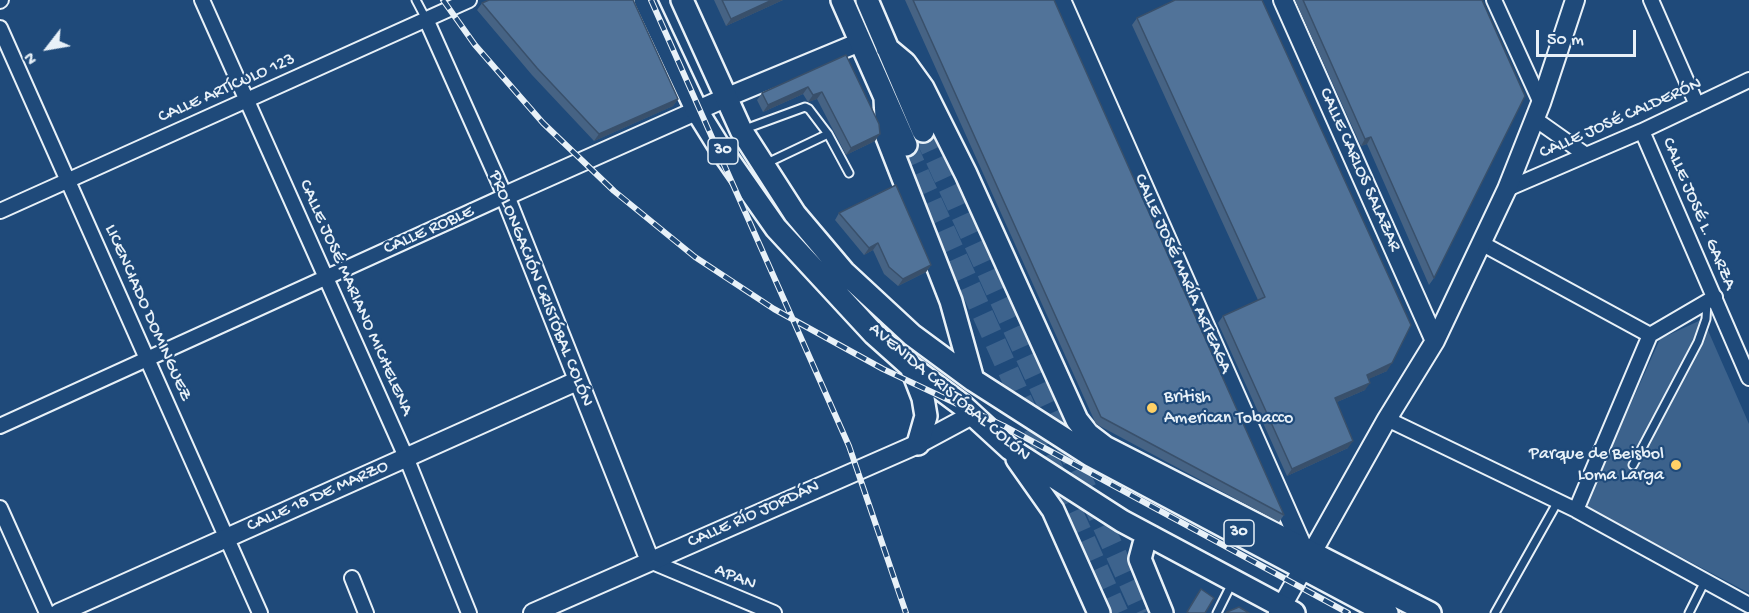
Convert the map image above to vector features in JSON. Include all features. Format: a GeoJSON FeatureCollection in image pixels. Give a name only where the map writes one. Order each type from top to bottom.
{"type":"FeatureCollection","features":[{"type":"Feature","properties":{"kind":"main road","name":"AVENIDA CRISTÓBAL COLÓN"},"geometry":{"type":"LineString","coordinates":[[645,0],[697,111],[776,228],[835,279],[972,380],[1090,455],[1306,556]]}},
{"type":"Feature","properties":{"kind":"main road","name":"AVENIDA CRISTÓBAL COLÓN"},"geometry":{"type":"LineString","coordinates":[[682,0],[741,130],[835,279],[874,334],[1010,449],[1122,521],[1152,537]]}},
{"type":"Feature","properties":{"kind":"main road"},"geometry":{"type":"LineString","coordinates":[[842,0],[906,146]]}},
{"type":"Feature","properties":{"kind":"main road"},"geometry":{"type":"LineString","coordinates":[[867,0],[923,131]]}},
{"type":"Feature","properties":{"kind":"main road"},"geometry":{"type":"LineString","coordinates":[[887,48],[905,63],[927,96],[971,185],[1077,420],[1088,434],[1105,447],[1306,556]]}},
{"type":"Feature","properties":{"kind":"main road"},"geometry":{"type":"LineString","coordinates":[[885,98],[887,137],[951,301],[972,380]]}},
{"type":"Feature","properties":{"kind":"main road"},"geometry":{"type":"LineString","coordinates":[[911,367],[923,398],[926,416],[918,444]]}},
{"type":"Feature","properties":{"kind":"main road"},"geometry":{"type":"LineString","coordinates":[[1010,449],[1053,510],[1100,613]]}},
{"type":"Feature","properties":{"kind":"main road"},"geometry":{"type":"LineString","coordinates":[[1152,537],[1144,544],[1140,559],[1162,613]]}},
{"type":"Feature","properties":{"kind":"main road","name":"30"},"geometry":{"type":"LineString","coordinates":[[1152,537],[1285,611]]}},
{"type":"Feature","properties":{"kind":"main road","name":"30"},"geometry":{"type":"LineString","coordinates":[[1306,556],[1387,613]]}},
{"type":"Feature","properties":{"kind":"main road","name":"30"},"geometry":{"type":"LineString","coordinates":[[1306,556],[1430,613]]}},
{"type":"Feature","properties":{"kind":"street","name":"CALLE JOSÉ MARIANO MICHELENA"},"geometry":{"type":"LineString","coordinates":[[202,0],[406,457],[469,613]]}},
{"type":"Feature","properties":{"kind":"street","name":"CALLE ARTÍCULO 123"},"geometry":{"type":"LineString","coordinates":[[0,212],[469,0]]}},
{"type":"Feature","properties":{"kind":"street","name":"CALLE JOSÉ MARÍA ARTEAGA"},"geometry":{"type":"LineString","coordinates":[[1061,0],[1306,556]]}},
{"type":"Feature","properties":{"kind":"street","name":"CALLE CARLOS SALAZAR"},"geometry":{"type":"LineString","coordinates":[[1283,0],[1435,341]]}},
{"type":"Feature","properties":{"kind":"street"},"geometry":{"type":"LineString","coordinates":[[1494,0],[1538,111],[1586,155]]}},
{"type":"Feature","properties":{"kind":"street"},"geometry":{"type":"LineString","coordinates":[[1285,611],[1306,556],[1435,341],[1507,189],[1538,111],[1575,0]]}},
{"type":"Feature","properties":{"kind":"street"},"geometry":{"type":"LineString","coordinates":[[1651,0],[1697,105]]}},
{"type":"Feature","properties":{"kind":"street","name":"PROLONGACIÓN CRISTÓBAL COLÓN"},"geometry":{"type":"LineString","coordinates":[[426,19],[505,196],[650,561]]}},
{"type":"Feature","properties":{"kind":"street","name":"LICENCIADO DOMINGUEZ"},"geometry":{"type":"LineString","coordinates":[[0,28],[260,613]]}},
{"type":"Feature","properties":{"kind":"street","name":"CALLE ROBLE"},"geometry":{"type":"LineString","coordinates":[[0,426],[505,196],[725,98],[860,42]]}},
{"type":"Feature","properties":{"kind":"street","name":"CALLE JOSÉ CALDERÓN"},"geometry":{"type":"LineString","coordinates":[[1507,189],[1642,131],[1749,80]]}},
{"type":"Feature","properties":{"kind":"street","name":"CALLE JOSÉ L. GARZA"},"geometry":{"type":"LineString","coordinates":[[1642,131],[1711,300],[1749,378]]}},
{"type":"Feature","properties":{"kind":"street"},"geometry":{"type":"LineString","coordinates":[[1480,243],[1650,335]]}},
{"type":"Feature","properties":{"kind":"street"},"geometry":{"type":"LineString","coordinates":[[1576,510],[1650,335],[1711,300]]}},
{"type":"Feature","properties":{"kind":"street","name":"CALLE 18 DE MARZO"},"geometry":{"type":"LineString","coordinates":[[59,613],[577,381]]}},
{"type":"Feature","properties":{"kind":"street","name":"CALLE RÍO JORDÁN"},"geometry":{"type":"LineString","coordinates":[[534,613],[567,605],[650,561],[918,444],[972,415]]}},
{"type":"Feature","properties":{"kind":"street"},"geometry":{"type":"LineString","coordinates":[[1387,419],[1557,503],[1576,510],[1749,605]]}},
{"type":"Feature","properties":{"kind":"street"},"geometry":{"type":"LineString","coordinates":[[0,508],[47,613]]}},
{"type":"Feature","properties":{"kind":"street","name":"APAN"},"geometry":{"type":"LineString","coordinates":[[650,561],[774,613]]}},
{"type":"Feature","properties":{"kind":"street"},"geometry":{"type":"LineString","coordinates":[[352,578],[366,613]]}},
{"type":"Feature","properties":{"kind":"lane"},"geometry":{"type":"LineString","coordinates":[[417,0],[426,19]]}},
{"type":"Feature","properties":{"kind":"lane"},"geometry":{"type":"LineString","coordinates":[[741,130],[805,107],[828,134],[849,173]]}},
{"type":"Feature","properties":{"kind":"lane"},"geometry":{"type":"LineString","coordinates":[[763,165],[828,134]]}},
{"type":"Feature","properties":{"kind":"lane"},"geometry":{"type":"LineString","coordinates":[[1633,465],[1698,342],[1711,300]]}},
{"type":"Feature","properties":{"kind":"lane"},"geometry":{"type":"LineString","coordinates":[[1495,613],[1557,503]]}},
{"type":"Feature","properties":{"kind":"lane"},"geometry":{"type":"LineString","coordinates":[[1217,613],[1233,581]]}},
{"type":"Feature","properties":{"kind":"lane"},"geometry":{"type":"LineString","coordinates":[[1689,613],[1705,581]]}},
{"type":"Feature","properties":{"kind":"shaded area","name":"Parque de Beisbol Loma Larga"},"geometry":{"type":"Polygon","coordinates":[[[1703,319],[1749,424],[1749,593],[1585,506],[1660,339],[1703,319]]]}},
{"type":"Feature","properties":{"kind":"building"},"geometry":{"type":"Polygon","coordinates":[[[489,0],[633,0],[678,99],[599,134],[537,68],[482,3],[489,0]]]}},
{"type":"Feature","properties":{"kind":"building"},"geometry":{"type":"Polygon","coordinates":[[[722,0],[772,0],[731,19],[722,0]]]}},
{"type":"Feature","properties":{"kind":"building"},"geometry":{"type":"Polygon","coordinates":[[[913,0],[1054,0],[1284,515],[1101,417],[913,0]]]}},
{"type":"Feature","properties":{"kind":"building"},"geometry":{"type":"Polygon","coordinates":[[[1175,0],[1262,0],[1411,325],[1392,363],[1367,375],[1370,383],[1335,398],[1353,441],[1292,469],[1223,316],[1265,297],[1137,18],[1175,0]]]}},
{"type":"Feature","properties":{"kind":"building"},"geometry":{"type":"Polygon","coordinates":[[[1303,0],[1482,0],[1525,96],[1434,278],[1371,137],[1365,139],[1303,0]]]}},
{"type":"Feature","properties":{"kind":"building"},"geometry":{"type":"Polygon","coordinates":[[[846,55],[879,124],[880,134],[851,148],[822,92],[813,95],[808,87],[768,105],[762,93],[846,55]]]}},
{"type":"Feature","properties":{"kind":"building"},"geometry":{"type":"Polygon","coordinates":[[[896,185],[931,265],[903,279],[889,267],[878,243],[869,248],[839,213],[896,185]]]}},
{"type":"Feature","properties":{"kind":"building"},"geometry":{"type":"Polygon","coordinates":[[[1201,589],[1214,598],[1205,613],[1187,612],[1201,589]]]}},
{"type":"Feature","properties":{"kind":"building"},"geometry":{"type":"Polygon","coordinates":[[[1239,607],[1249,613],[1226,613],[1227,612],[1239,607]]]}},
{"type":"Feature","properties":{"kind":"tunnel"},"geometry":{"type":"LineString","coordinates":[[923,131],[1143,613]]}},
{"type":"Feature","properties":{"kind":"tunnel"},"geometry":{"type":"LineString","coordinates":[[906,145],[1118,613]]}},
{"type":"Feature","properties":{"kind":"railway"},"geometry":{"type":"LineString","coordinates":[[443,0],[475,45],[543,123],[614,191],[695,257],[774,309],[883,369],[1004,426],[1348,613]]}},
{"type":"Feature","properties":{"kind":"railway"},"geometry":{"type":"LineString","coordinates":[[651,0],[849,446],[906,613]]}},
{"type":"Feature","properties":{"kind":"place","name":"British American Tobacco"},"geometry":{"type":"Point","coordinates":[1152,408]}},
{"type":"Feature","properties":{"kind":"place","name":"Parque de Beisbol Loma Larga"},"geometry":{"type":"Point","coordinates":[1676,465]}}]}
